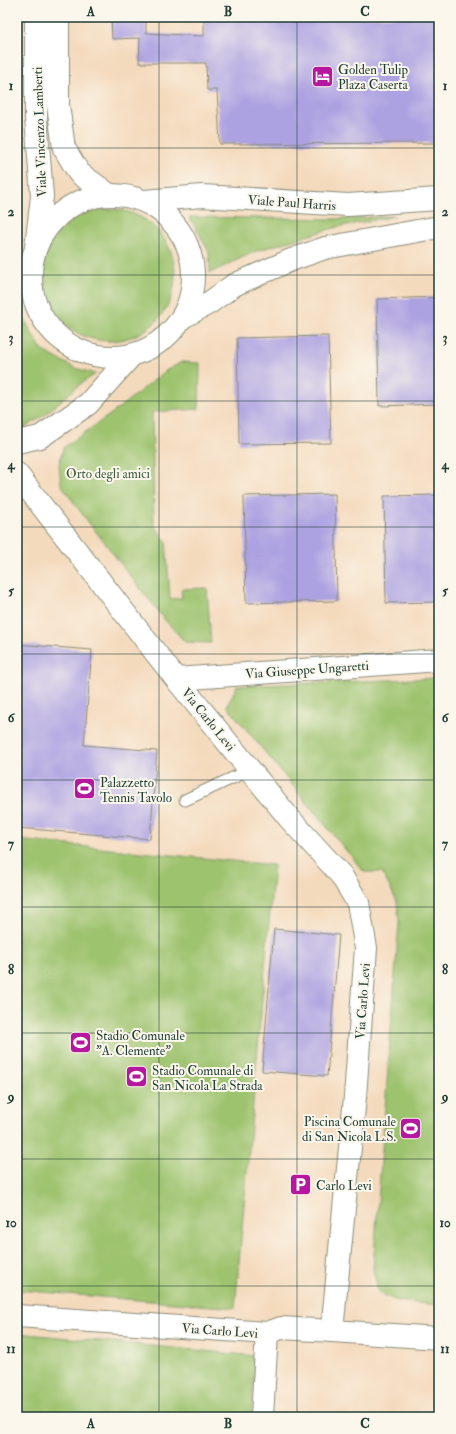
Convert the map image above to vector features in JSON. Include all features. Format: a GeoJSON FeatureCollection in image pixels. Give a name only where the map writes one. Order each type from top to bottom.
{"type":"FeatureCollection","features":[{"type":"Feature","properties":{"kind":"street","name":"Viale Vincenzo Lamberti"},"geometry":{"type":"LineString","coordinates":[[34,253],[42,196],[36,118],[36,17]]}},
{"type":"Feature","properties":{"kind":"street","name":"Viale Vincenzo Lamberti"},"geometry":{"type":"LineString","coordinates":[[58,17],[58,105],[64,148],[79,173],[108,194]]}},
{"type":"Feature","properties":{"kind":"street","name":"Viale Paul Harris"},"geometry":{"type":"LineString","coordinates":[[17,292],[44,230],[56,216],[72,205],[89,197],[108,194],[127,195],[145,201],[167,216],[184,238],[193,264],[192,291],[183,317],[169,334],[151,348],[130,356],[107,358],[84,353],[64,342],[47,325],[36,305],[31,282],[34,253]]}},
{"type":"Feature","properties":{"kind":"street","name":"Viale Paul Harris"},"geometry":{"type":"LineString","coordinates":[[145,201],[202,196],[348,205],[439,199]]}},
{"type":"Feature","properties":{"kind":"street","name":"Viale Paul Harris"},"geometry":{"type":"LineString","coordinates":[[183,317],[209,303],[234,285],[291,260],[325,248],[439,227]]}},
{"type":"Feature","properties":{"kind":"street"},"geometry":{"type":"LineString","coordinates":[[17,442],[40,437],[88,404],[130,356]]}},
{"type":"Feature","properties":{"kind":"street","name":"Via Carlo Levi"},"geometry":{"type":"LineString","coordinates":[[17,474],[176,679],[289,818],[341,874],[358,903],[366,948],[355,1097],[332,1331],[281,1328],[267,1333],[17,1316]]}},
{"type":"Feature","properties":{"kind":"street","name":"Via Giuseppe Ungaretti"},"geometry":{"type":"LineString","coordinates":[[176,679],[439,660]]}},
{"type":"Feature","properties":{"kind":"street"},"geometry":{"type":"LineString","coordinates":[[332,1331],[439,1338]]}},
{"type":"Feature","properties":{"kind":"street"},"geometry":{"type":"LineString","coordinates":[[262,1417],[267,1333]]}},
{"type":"Feature","properties":{"kind":"lane"},"geometry":{"type":"LineString","coordinates":[[185,800],[250,770]]}},
{"type":"Feature","properties":{"kind":"green space"},"geometry":{"type":"Polygon","coordinates":[[[116,209],[128,211],[140,216],[156,228],[168,244],[173,256],[175,275],[173,294],[168,306],[156,322],[140,334],[128,339],[102,341],[90,339],[78,334],[62,322],[50,306],[45,294],[43,268],[45,256],[50,244],[62,228],[78,216],[90,211],[116,209]]]}},
{"type":"Feature","properties":{"kind":"green space"},"geometry":{"type":"Polygon","coordinates":[[[395,216],[337,227],[256,251],[210,273],[209,252],[189,217],[336,219],[395,216]]]}},
{"type":"Feature","properties":{"kind":"green space"},"geometry":{"type":"Polygon","coordinates":[[[24,318],[43,351],[75,368],[96,374],[83,382],[43,416],[17,433],[17,330],[24,318]]]}},
{"type":"Feature","properties":{"kind":"green space","name":"Orto degli amici"},"geometry":{"type":"Polygon","coordinates":[[[182,362],[200,363],[199,409],[152,412],[154,525],[166,541],[170,599],[182,598],[181,589],[207,588],[211,643],[185,642],[164,619],[76,506],[61,484],[59,465],[63,448],[111,414],[167,370],[182,362]]]}},
{"type":"Feature","properties":{"kind":"green space"},"geometry":{"type":"Polygon","coordinates":[[[439,678],[439,1305],[397,1301],[379,1293],[373,1269],[399,922],[397,902],[382,872],[364,872],[227,706],[237,686],[439,678]]]}},
{"type":"Feature","properties":{"kind":"green space","name":"Stadio Comunale di San Nicola La Strada"},"geometry":{"type":"Polygon","coordinates":[[[17,840],[274,865],[235,1308],[17,1290],[17,840]]]}},
{"type":"Feature","properties":{"kind":"green space"},"geometry":{"type":"Polygon","coordinates":[[[17,1333],[256,1356],[251,1417],[17,1417],[17,1333]]]}},
{"type":"Feature","properties":{"kind":"building","name":"Golden Tulip Plaza Caserta"},"geometry":{"type":"Polygon","coordinates":[[[111,17],[146,17],[146,33],[204,36],[204,17],[439,17],[439,143],[220,144],[217,90],[207,90],[206,63],[139,63],[140,38],[112,39],[111,17]]]}},
{"type":"Feature","properties":{"kind":"building"},"geometry":{"type":"Polygon","coordinates":[[[439,297],[439,404],[379,406],[377,299],[439,297]]]}},
{"type":"Feature","properties":{"kind":"building"},"geometry":{"type":"Polygon","coordinates":[[[328,336],[331,443],[239,444],[237,338],[328,336]]]}},
{"type":"Feature","properties":{"kind":"building"},"geometry":{"type":"Polygon","coordinates":[[[335,494],[337,601],[246,603],[244,496],[335,494]]]}},
{"type":"Feature","properties":{"kind":"building"},"geometry":{"type":"Polygon","coordinates":[[[439,495],[439,602],[386,603],[384,496],[439,495]]]}},
{"type":"Feature","properties":{"kind":"building","name":"Palazzetto Tennis Tavolo"},"geometry":{"type":"Polygon","coordinates":[[[17,644],[92,650],[84,745],[157,751],[150,839],[17,828],[17,644]]]}},
{"type":"Feature","properties":{"kind":"building"},"geometry":{"type":"Polygon","coordinates":[[[274,929],[339,935],[327,1076],[262,1071],[274,929]]]}},
{"type":"Feature","properties":{"kind":"place","name":"Golden Tulip Plaza Caserta"},"geometry":{"type":"Point","coordinates":[323,76]}},
{"type":"Feature","properties":{"kind":"place","name":"Palazzetto Tennis Tavolo"},"geometry":{"type":"Point","coordinates":[85,789]}},
{"type":"Feature","properties":{"kind":"place","name":"Stadio Comunale \"A. Clemente\""},"geometry":{"type":"Point","coordinates":[81,1042]}},
{"type":"Feature","properties":{"kind":"place","name":"Stadio Comunale di San Nicola La Strada"},"geometry":{"type":"Point","coordinates":[136,1077]}},
{"type":"Feature","properties":{"kind":"place","name":"Piscina Comunale di San Nicola L.S."},"geometry":{"type":"Point","coordinates":[411,1128]}},
{"type":"Feature","properties":{"kind":"place","name":"Carlo Levi"},"geometry":{"type":"Point","coordinates":[300,1185]}}]}
